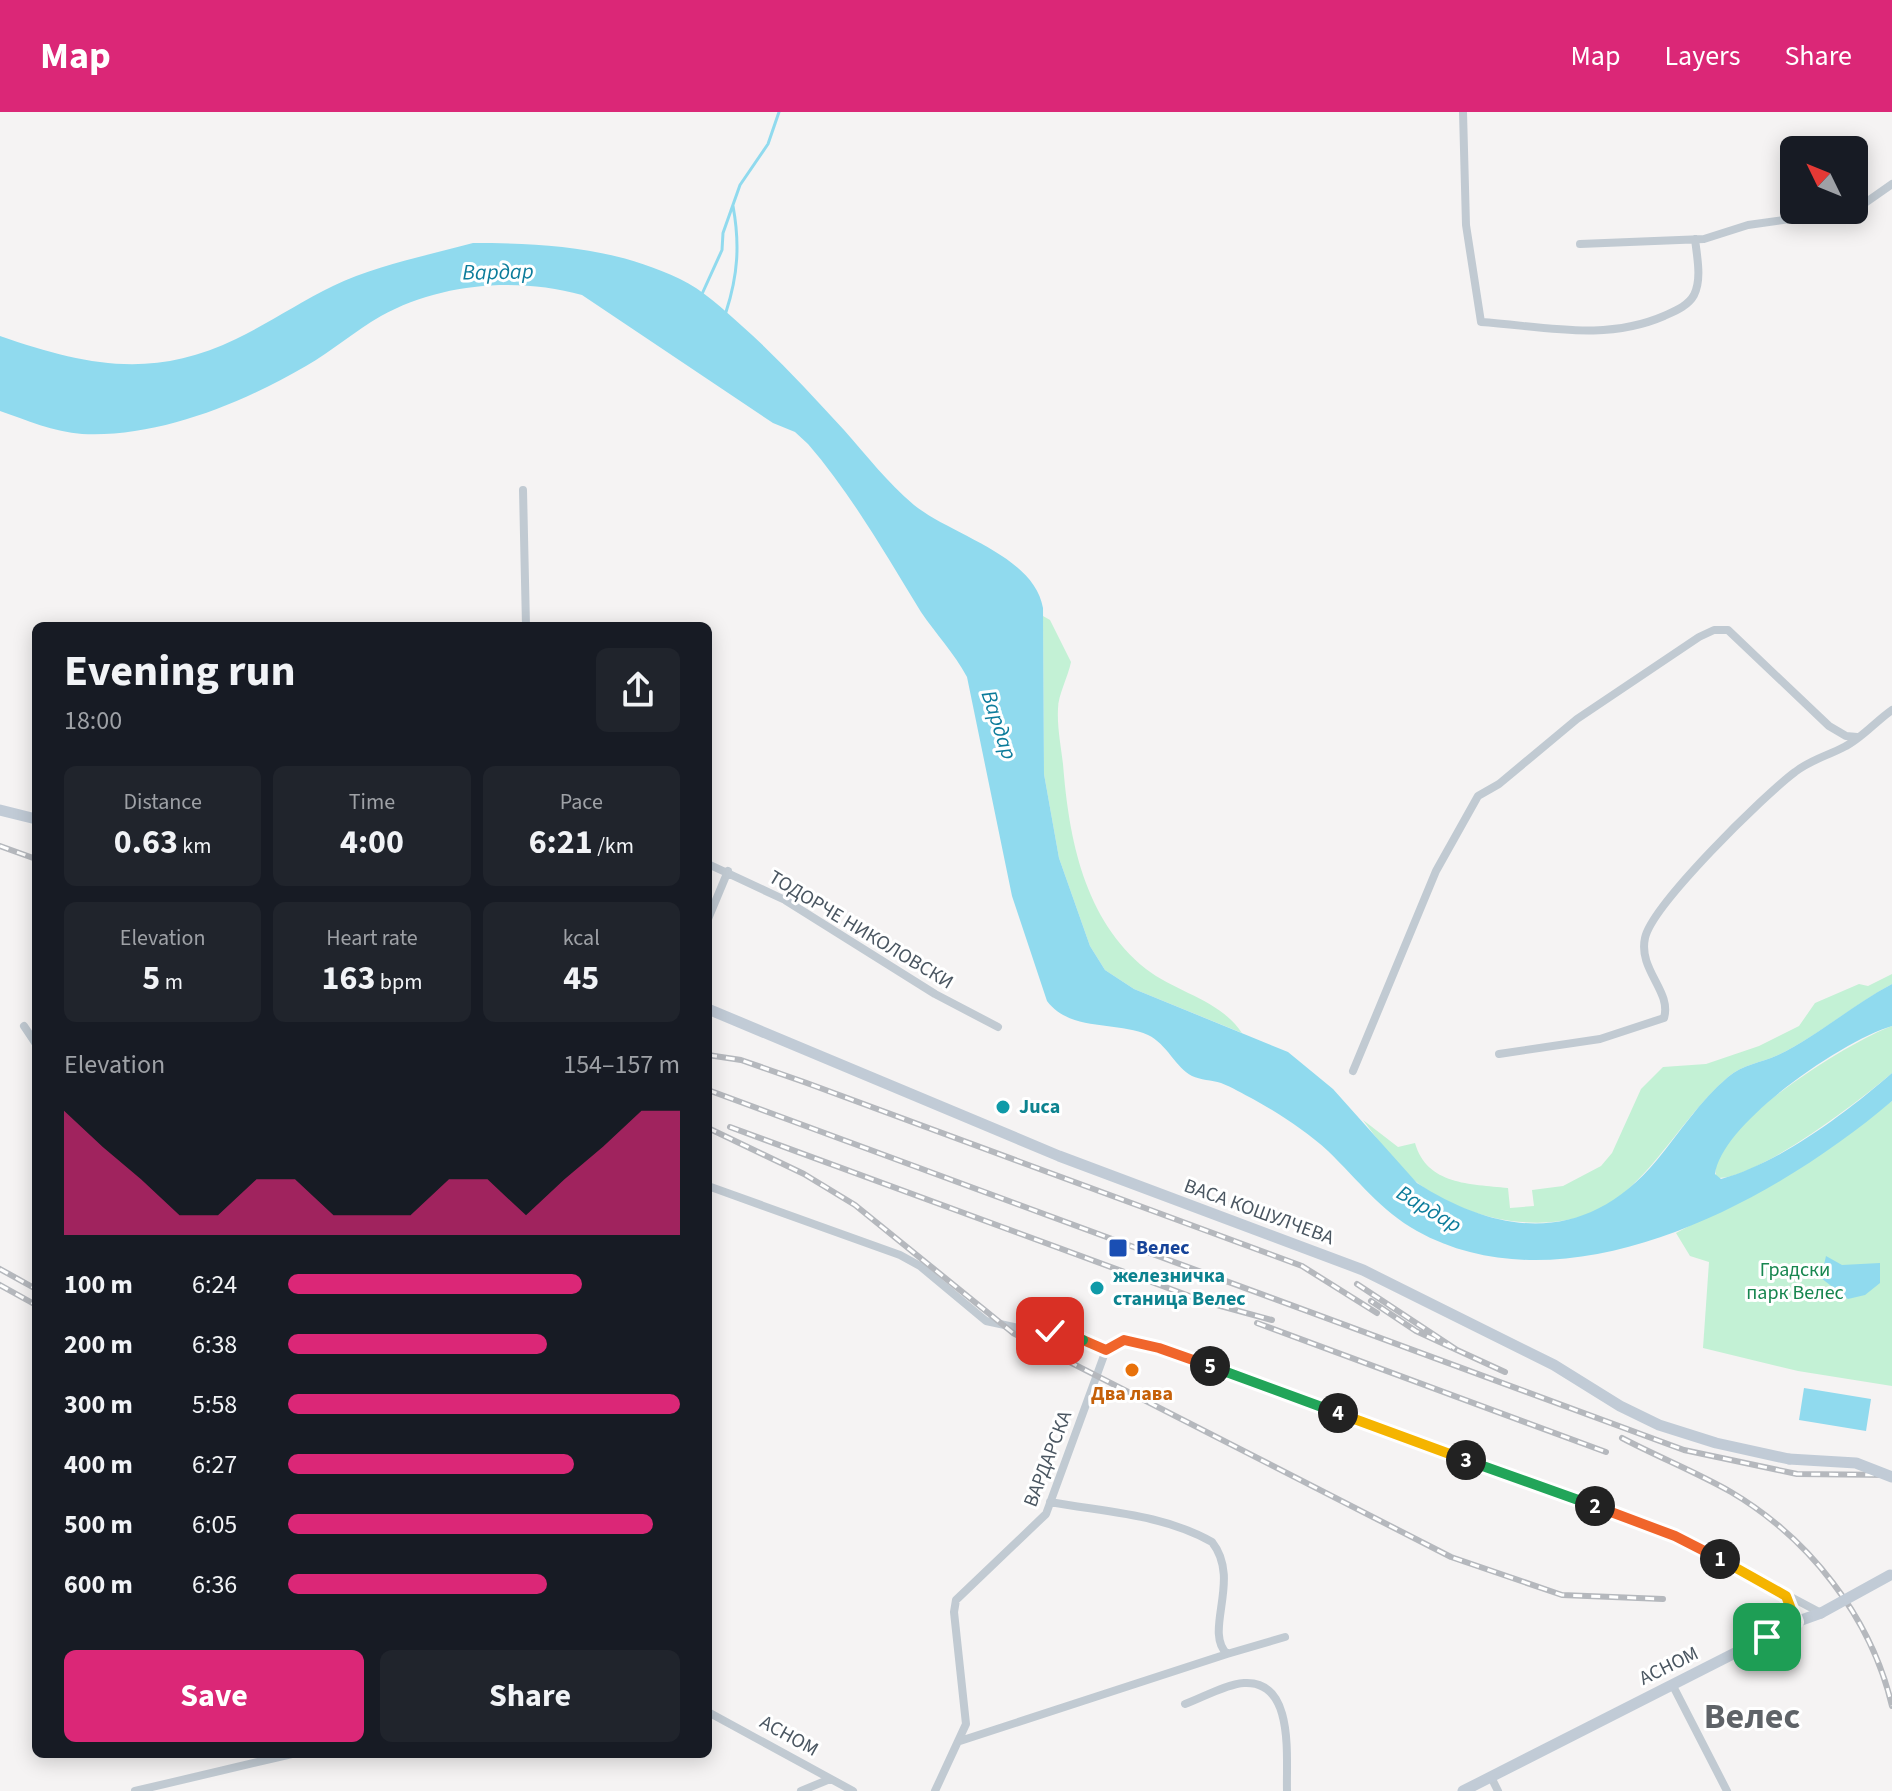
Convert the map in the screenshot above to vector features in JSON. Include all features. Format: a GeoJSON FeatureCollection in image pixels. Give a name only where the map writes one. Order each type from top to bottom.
{"type":"FeatureCollection","features":[{"type":"Feature","properties":{"kind":"main road"},"geometry":{"type":"LineString","coordinates":[[0,810],[32,818]]}},
{"type":"Feature","properties":{"kind":"main road","name":"ВАСА КОШУЛЧЕВА"},"geometry":{"type":"LineString","coordinates":[[712,1011],[1059,1156],[1363,1270],[1554,1365],[1620,1406],[1659,1425],[1716,1443],[1789,1459],[1856,1463],[1892,1477]]}},
{"type":"Feature","properties":{"kind":"main road","name":"АСНОМ"},"geometry":{"type":"LineString","coordinates":[[1463,1791],[1796,1622],[1821,1613],[1891,1574]]}},
{"type":"Feature","properties":{"kind":"street"},"geometry":{"type":"LineString","coordinates":[[1463,112],[1466,225],[1481,322],[1547,330],[1614,330],[1657,319],[1685,305],[1695,293],[1698,269],[1695,239]]}},
{"type":"Feature","properties":{"kind":"street"},"geometry":{"type":"LineString","coordinates":[[1580,244],[1695,239],[1748,225],[1855,210],[1892,184]]}},
{"type":"Feature","properties":{"kind":"street"},"geometry":{"type":"LineString","coordinates":[[523,490],[526,622]]}},
{"type":"Feature","properties":{"kind":"street"},"geometry":{"type":"LineString","coordinates":[[1353,1071],[1436,871],[1478,796],[1505,780],[1577,719],[1699,637],[1714,630],[1728,630],[1829,726],[1846,736],[1857,737]]}},
{"type":"Feature","properties":{"kind":"street"},"geometry":{"type":"LineString","coordinates":[[1499,1054],[1600,1039],[1662,1019],[1665,1006],[1643,960],[1645,937],[1655,916],[1680,884],[1786,778],[1857,737],[1892,710]]}},
{"type":"Feature","properties":{"kind":"street","name":"ТОДОРЧЕ НИКОЛОВСКИ"},"geometry":{"type":"LineString","coordinates":[[712,865],[785,900],[935,994],[998,1027]]}},
{"type":"Feature","properties":{"kind":"street"},"geometry":{"type":"LineString","coordinates":[[712,909],[728,871]]}},
{"type":"Feature","properties":{"kind":"street"},"geometry":{"type":"LineString","coordinates":[[24,1026],[32,1038]]}},
{"type":"Feature","properties":{"kind":"street"},"geometry":{"type":"LineString","coordinates":[[712,1187],[900,1255],[920,1266],[986,1321],[1042,1333],[1057,1329],[1106,1350],[1124,1340],[1159,1348],[1675,1536],[1821,1613]]}},
{"type":"Feature","properties":{"kind":"street","name":"ВАРДАРСКА"},"geometry":{"type":"LineString","coordinates":[[935,1791],[960,1741],[967,1711],[954,1612],[956,1600],[966,1587],[1038,1524],[1050,1502],[1106,1350]]}},
{"type":"Feature","properties":{"kind":"street"},"geometry":{"type":"LineString","coordinates":[[1050,1502],[1145,1518],[1185,1529],[1212,1542],[1227,1582],[1218,1642],[1227,1654]]}},
{"type":"Feature","properties":{"kind":"street"},"geometry":{"type":"LineString","coordinates":[[1786,1596],[1796,1622]]}},
{"type":"Feature","properties":{"kind":"street"},"geometry":{"type":"LineString","coordinates":[[960,1741],[1285,1637]]}},
{"type":"Feature","properties":{"kind":"street"},"geometry":{"type":"LineString","coordinates":[[1185,1704],[1243,1683],[1266,1688],[1281,1704],[1287,1791]]}},
{"type":"Feature","properties":{"kind":"street"},"geometry":{"type":"LineString","coordinates":[[1672,1684],[1727,1791]]}},
{"type":"Feature","properties":{"kind":"street","name":"АСНОМ"},"geometry":{"type":"LineString","coordinates":[[712,1714],[853,1791]]}},
{"type":"Feature","properties":{"kind":"street"},"geometry":{"type":"LineString","coordinates":[[135,1791],[275,1758]]}},
{"type":"Feature","properties":{"kind":"street"},"geometry":{"type":"LineString","coordinates":[[1491,1777],[1498,1791]]}},
{"type":"Feature","properties":{"kind":"street"},"geometry":{"type":"LineString","coordinates":[[801,1791],[830,1779]]}},
{"type":"Feature","properties":{"kind":"green space"},"geometry":{"type":"Polygon","coordinates":[[[1043,616],[1050,620],[1071,662],[1058,704],[1059,730],[1070,821],[1094,902],[1125,949],[1146,969],[1222,1012],[1242,1033],[1134,989],[1105,970],[1090,946],[1059,858],[1044,774],[1043,616]]]}},
{"type":"Feature","properties":{"kind":"green space"},"geometry":{"type":"Polygon","coordinates":[[[1892,974],[1892,984],[1807,1039],[1728,1077],[1623,1194],[1601,1209],[1576,1218],[1521,1222],[1493,1218],[1441,1198],[1403,1170],[1363,1120],[1398,1147],[1415,1143],[1421,1157],[1440,1175],[1465,1183],[1508,1188],[1510,1208],[1534,1206],[1532,1190],[1563,1186],[1601,1166],[1612,1153],[1641,1089],[1663,1067],[1706,1064],[1759,1046],[1799,1026],[1815,1003],[1859,984],[1868,986],[1892,974]]]}},
{"type":"Feature","properties":{"kind":"green space"},"geometry":{"type":"Polygon","coordinates":[[[1892,1026],[1892,1073],[1833,1119],[1781,1153],[1734,1175],[1717,1178],[1718,1159],[1731,1137],[1755,1113],[1847,1048],[1892,1026]]]}},
{"type":"Feature","properties":{"kind":"green space","name":"Градски парк Велес"},"geometry":{"type":"Polygon","coordinates":[[[1892,1101],[1892,1386],[1798,1371],[1703,1348],[1709,1262],[1690,1256],[1676,1233],[1800,1167],[1892,1101]]]}},
{"type":"Feature","properties":{"kind":"water","name":"Вардар"},"geometry":{"type":"Polygon","coordinates":[[[473,243],[579,249],[630,260],[688,283],[720,307],[794,376],[914,505],[989,548],[1024,574],[1036,590],[1043,608],[1044,774],[1059,858],[1090,946],[1105,970],[1134,989],[1288,1052],[1333,1089],[1417,1183],[1481,1214],[1513,1222],[1543,1223],[1573,1218],[1602,1206],[1630,1187],[1657,1160],[1699,1107],[1728,1077],[1793,1047],[1892,984],[1892,1026],[1871,1034],[1817,1065],[1761,1108],[1723,1153],[1715,1174],[1721,1179],[1789,1149],[1833,1120],[1892,1073],[1892,1101],[1790,1175],[1731,1208],[1668,1235],[1603,1253],[1539,1260],[1476,1254],[1404,1223],[1302,1130],[1229,1086],[1192,1076],[1155,1039],[1136,1031],[1081,1022],[1057,1011],[1047,1001],[1012,896],[967,677],[921,612],[854,505],[808,444],[795,432],[773,423],[582,295],[557,289],[506,285],[480,286],[429,296],[381,316],[316,360],[254,393],[198,416],[140,430],[110,434],[72,433],[0,411],[0,336],[89,361],[147,364],[176,360],[236,339],[349,279],[473,243]]]}},
{"type":"Feature","properties":{"kind":"water"},"geometry":{"type":"Polygon","coordinates":[[[1826,1256],[1842,1265],[1880,1263],[1880,1283],[1865,1295],[1848,1299],[1821,1278],[1826,1256]]]}},
{"type":"Feature","properties":{"kind":"water"},"geometry":{"type":"Polygon","coordinates":[[[1804,1388],[1871,1399],[1866,1431],[1799,1420],[1804,1388]]]}},
{"type":"Feature","properties":{"kind":"waterway"},"geometry":{"type":"LineString","coordinates":[[702,294],[722,250],[723,233],[740,185],[768,144],[779,112]]}},
{"type":"Feature","properties":{"kind":"waterway"},"geometry":{"type":"LineString","coordinates":[[726,312],[737,259],[733,206]]}},
{"type":"Feature","properties":{"kind":"railway"},"geometry":{"type":"LineString","coordinates":[[0,846],[32,858]]}},
{"type":"Feature","properties":{"kind":"railway"},"geometry":{"type":"LineString","coordinates":[[712,1056],[741,1060],[804,1082],[1302,1266],[1377,1313]]}},
{"type":"Feature","properties":{"kind":"railway"},"geometry":{"type":"LineString","coordinates":[[712,1091],[1684,1450],[1797,1474],[1892,1475]]}},
{"type":"Feature","properties":{"kind":"railway"},"geometry":{"type":"LineString","coordinates":[[730,1127],[1206,1302],[1272,1320]]}},
{"type":"Feature","properties":{"kind":"railway"},"geometry":{"type":"LineString","coordinates":[[712,1130],[804,1174],[855,1205],[1013,1333],[1451,1557],[1562,1595],[1663,1599]]}},
{"type":"Feature","properties":{"kind":"railway"},"geometry":{"type":"LineString","coordinates":[[0,1269],[32,1287]]}},
{"type":"Feature","properties":{"kind":"railway"},"geometry":{"type":"LineString","coordinates":[[1357,1284],[1457,1350],[1416,1331],[1371,1301]]}},
{"type":"Feature","properties":{"kind":"railway"},"geometry":{"type":"LineString","coordinates":[[0,1285],[32,1303]]}},
{"type":"Feature","properties":{"kind":"railway"},"geometry":{"type":"LineString","coordinates":[[1257,1323],[1606,1452]]}},
{"type":"Feature","properties":{"kind":"railway"},"geometry":{"type":"LineString","coordinates":[[1457,1350],[1505,1372]]}},
{"type":"Feature","properties":{"kind":"railway"},"geometry":{"type":"LineString","coordinates":[[1622,1438],[1731,1492],[1786,1532],[1811,1556],[1833,1583],[1869,1641],[1892,1706]]}},
{"type":"Feature","properties":{"kind":"place","name":"Juca"},"geometry":{"type":"Point","coordinates":[1003,1107]}},
{"type":"Feature","properties":{"kind":"place","name":"Велес"},"geometry":{"type":"Point","coordinates":[1118,1248]}},
{"type":"Feature","properties":{"kind":"place","name":"железничка станица Велес"},"geometry":{"type":"Point","coordinates":[1097,1288]}},
{"type":"Feature","properties":{"kind":"place","name":"Два лава"},"geometry":{"type":"Point","coordinates":[1132,1370]}},
{"type":"Feature","properties":{"kind":"district","name":"Велес"},"geometry":{"type":"Point","coordinates":[1752,1716]}},
{"type":"Feature","properties":{"kind":"route"},"geometry":{"type":"LineString","coordinates":[[1050,1331],[1057,1329],[1106,1350],[1124,1340],[1159,1348],[1675,1536],[1786,1596],[1796,1622],[1767,1637]]}}]}
